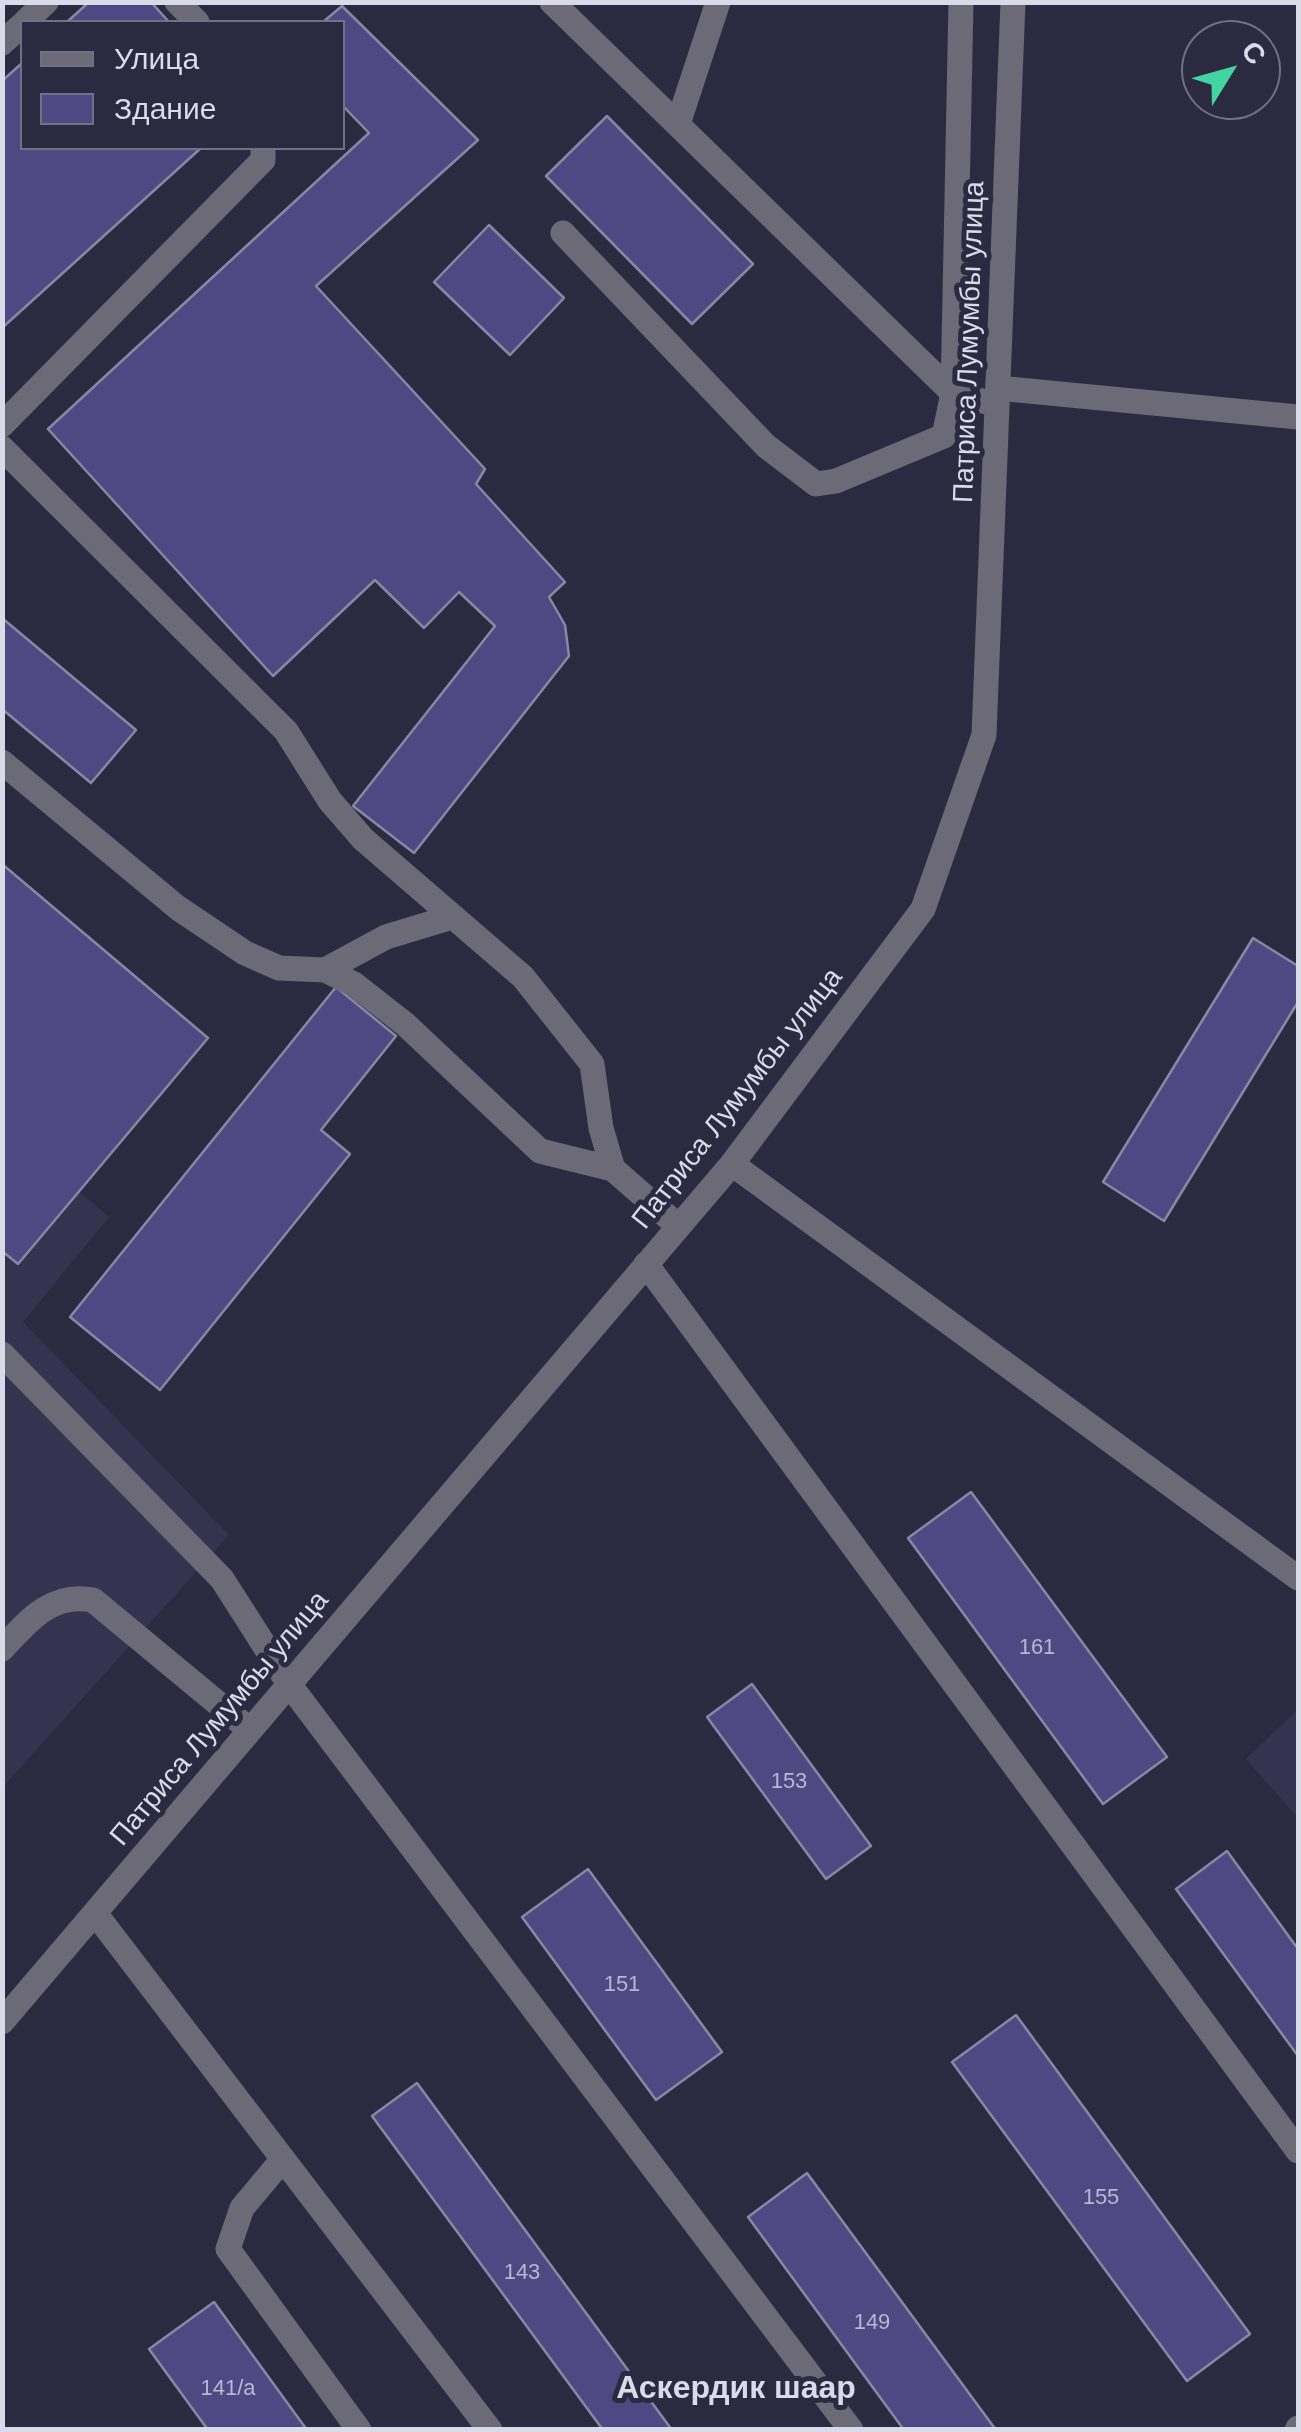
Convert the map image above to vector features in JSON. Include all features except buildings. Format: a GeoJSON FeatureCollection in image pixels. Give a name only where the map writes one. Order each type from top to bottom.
{"type":"FeatureCollection","features":[{"type":"Feature","properties":{"kind":"street"},"geometry":{"type":"LineString","coordinates":[[28,20],[46,2]]}},
{"type":"Feature","properties":{"kind":"street"},"geometry":{"type":"LineString","coordinates":[[177,2],[196,20]]}},
{"type":"Feature","properties":{"kind":"street"},"geometry":{"type":"LineString","coordinates":[[552,2],[953,392],[1298,417]]}},
{"type":"Feature","properties":{"kind":"street"},"geometry":{"type":"LineString","coordinates":[[678,124],[718,2]]}},
{"type":"Feature","properties":{"kind":"street"},"geometry":{"type":"LineString","coordinates":[[562,233],[766,446],[816,484],[836,481],[944,436],[953,392],[961,2]]}},
{"type":"Feature","properties":{"kind":"street","name":"Патриса Лумумбы улица"},"geometry":{"type":"LineString","coordinates":[[2,2022],[732,1164],[924,909],[984,735],[1013,2]]}},
{"type":"Feature","properties":{"kind":"street"},"geometry":{"type":"LineString","coordinates":[[2,424],[263,160],[263,150]]}},
{"type":"Feature","properties":{"kind":"street"},"geometry":{"type":"LineString","coordinates":[[2,448],[232,672],[286,730],[330,801],[352,826],[522,977],[592,1064],[601,1128],[612,1169]]}},
{"type":"Feature","properties":{"kind":"street"},"geometry":{"type":"LineString","coordinates":[[2,762],[178,908],[245,953],[280,968],[325,970],[354,984],[405,1024],[540,1151],[612,1169],[677,1225]]}},
{"type":"Feature","properties":{"kind":"street"},"geometry":{"type":"LineString","coordinates":[[325,970],[386,936],[452,917]]}},
{"type":"Feature","properties":{"kind":"street"},"geometry":{"type":"LineString","coordinates":[[732,1164],[1298,1578]]}},
{"type":"Feature","properties":{"kind":"street"},"geometry":{"type":"LineString","coordinates":[[646,1264],[1298,2151]]}},
{"type":"Feature","properties":{"kind":"street"},"geometry":{"type":"LineString","coordinates":[[2,1354],[222,1579],[289,1684],[852,2430]]}},
{"type":"Feature","properties":{"kind":"street"},"geometry":{"type":"LineString","coordinates":[[2,1649],[37,1611],[74,1596],[93,1600],[250,1730]]}},
{"type":"Feature","properties":{"kind":"street"},"geometry":{"type":"LineString","coordinates":[[95,1913],[490,2430]]}},
{"type":"Feature","properties":{"kind":"street"},"geometry":{"type":"LineString","coordinates":[[283,2160],[242,2208],[228,2249],[359,2430]]}},
{"type":"Feature","properties":{"kind":"shaded area"},"geometry":{"type":"Polygon","coordinates":[[[3,1127],[109,1217],[23,1322],[229,1535],[3,1787],[3,1127]]]}},
{"type":"Feature","properties":{"kind":"shaded area"},"geometry":{"type":"Polygon","coordinates":[[[1298,1709],[1298,1818],[1246,1759],[1298,1709]]]}},
{"type":"Feature","properties":{"kind":"district","name":"Аскердик шаар"},"geometry":{"type":"Point","coordinates":[736,2389]}}]}
